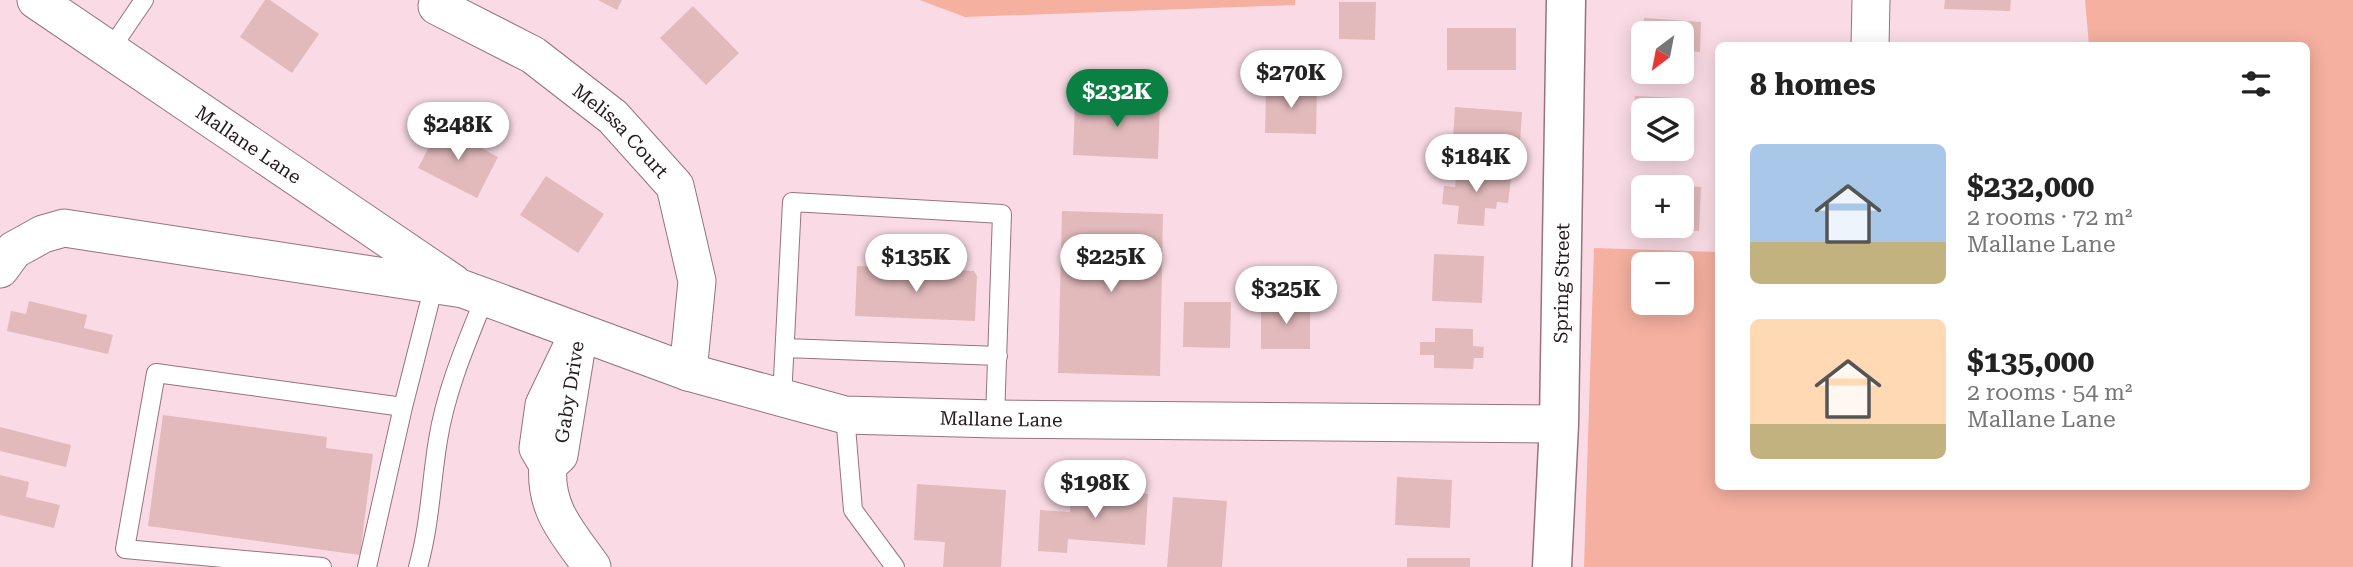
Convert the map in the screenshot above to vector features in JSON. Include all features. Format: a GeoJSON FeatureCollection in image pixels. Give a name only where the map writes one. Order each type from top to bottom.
{"type":"FeatureCollection","features":[{"type":"Feature","properties":{"kind":"main road","name":"Spring Street"},"geometry":{"type":"LineString","coordinates":[[1552,567],[1559,424],[1566,0]]}},
{"type":"Feature","properties":{"kind":"street","name":"Mallane Lane"},"geometry":{"type":"LineString","coordinates":[[36,0],[461,290]]}},
{"type":"Feature","properties":{"kind":"street"},"geometry":{"type":"LineString","coordinates":[[1870,42],[1871,0]]}},
{"type":"Feature","properties":{"kind":"street","name":"Melissa Court"},"geometry":{"type":"LineString","coordinates":[[437,5],[533,55],[614,117],[675,186],[697,281],[688,372]]}},
{"type":"Feature","properties":{"kind":"street","name":"Mallane Lane"},"geometry":{"type":"LineString","coordinates":[[0,269],[14,250],[43,234],[64,228],[461,290],[688,372],[845,415],[995,419],[1559,424]]}},
{"type":"Feature","properties":{"kind":"street","name":"Gaby Drive"},"geometry":{"type":"LineString","coordinates":[[579,332],[544,405],[538,449],[548,465],[546,485],[553,507],[592,567]]}},
{"type":"Feature","properties":{"kind":"lane"},"geometry":{"type":"LineString","coordinates":[[110,50],[144,0]]}},
{"type":"Feature","properties":{"kind":"lane"},"geometry":{"type":"LineString","coordinates":[[782,398],[792,202],[1002,214],[995,419]]}},
{"type":"Feature","properties":{"kind":"lane"},"geometry":{"type":"LineString","coordinates":[[367,567],[403,407],[461,290]]}},
{"type":"Feature","properties":{"kind":"lane"},"geometry":{"type":"LineString","coordinates":[[418,567],[431,501],[438,438],[453,374],[461,290]]}},
{"type":"Feature","properties":{"kind":"lane"},"geometry":{"type":"LineString","coordinates":[[785,348],[998,356]]}},
{"type":"Feature","properties":{"kind":"lane"},"geometry":{"type":"LineString","coordinates":[[322,567],[125,549],[156,373],[403,407]]}},
{"type":"Feature","properties":{"kind":"lane"},"geometry":{"type":"LineString","coordinates":[[845,415],[853,510],[895,567]]}},
{"type":"Feature","properties":{"kind":"shaded area"},"geometry":{"type":"Polygon","coordinates":[[[920,0],[1295,0],[1295,5],[965,17],[920,0]]]}},
{"type":"Feature","properties":{"kind":"shaded area"},"geometry":{"type":"Polygon","coordinates":[[[2085,0],[2353,0],[2353,567],[1584,567],[1594,248],[1715,252],[1715,490],[2310,490],[2310,42],[2089,42],[2085,0]]]}},
{"type":"Feature","properties":{"kind":"building"},"geometry":{"type":"Polygon","coordinates":[[[265,0],[270,0],[319,34],[292,73],[240,37],[265,0]]]}},
{"type":"Feature","properties":{"kind":"building"},"geometry":{"type":"Polygon","coordinates":[[[598,0],[622,0],[617,10],[598,0]]]}},
{"type":"Feature","properties":{"kind":"building"},"geometry":{"type":"Polygon","coordinates":[[[1945,0],[2011,0],[2010,11],[1944,9],[1945,0]]]}},
{"type":"Feature","properties":{"kind":"building"},"geometry":{"type":"Polygon","coordinates":[[[1339,2],[1376,2],[1375,40],[1339,39],[1339,2]]]}},
{"type":"Feature","properties":{"kind":"building"},"geometry":{"type":"Polygon","coordinates":[[[693,6],[739,53],[706,85],[660,38],[693,6]]]}},
{"type":"Feature","properties":{"kind":"building"},"geometry":{"type":"Polygon","coordinates":[[[1644,18],[1687,21],[1644,21],[1644,18]]]}},
{"type":"Feature","properties":{"kind":"building"},"geometry":{"type":"Polygon","coordinates":[[[1694,22],[1701,22],[1700,52],[1694,52],[1694,22]]]}},
{"type":"Feature","properties":{"kind":"building"},"geometry":{"type":"Polygon","coordinates":[[[1447,28],[1516,28],[1516,70],[1447,70],[1447,28]]]}},
{"type":"Feature","properties":{"kind":"building"},"geometry":{"type":"Polygon","coordinates":[[[1266,87],[1317,88],[1316,134],[1265,133],[1266,87]]]}},
{"type":"Feature","properties":{"kind":"building"},"geometry":{"type":"Polygon","coordinates":[[[1635,96],[1677,98],[1635,98],[1635,96]]]}},
{"type":"Feature","properties":{"kind":"building"},"geometry":{"type":"Polygon","coordinates":[[[1078,100],[1160,103],[1158,159],[1073,155],[1075,105],[1078,100]]]}},
{"type":"Feature","properties":{"kind":"building"},"geometry":{"type":"Polygon","coordinates":[[[1455,107],[1522,112],[1519,157],[1452,153],[1455,107]]]}},
{"type":"Feature","properties":{"kind":"building"},"geometry":{"type":"Polygon","coordinates":[[[440,126],[498,157],[477,198],[418,168],[440,126]]]}},
{"type":"Feature","properties":{"kind":"building"},"geometry":{"type":"Polygon","coordinates":[[[1457,167],[1500,172],[1499,177],[1511,178],[1508,203],[1497,202],[1496,209],[1485,208],[1484,226],[1457,224],[1459,206],[1442,204],[1444,186],[1455,187],[1457,167]]]}},
{"type":"Feature","properties":{"kind":"building"},"geometry":{"type":"Polygon","coordinates":[[[546,176],[604,214],[578,253],[520,215],[546,176]]]}},
{"type":"Feature","properties":{"kind":"building"},"geometry":{"type":"Polygon","coordinates":[[[1694,187],[1701,187],[1699,231],[1694,231],[1694,187]]]}},
{"type":"Feature","properties":{"kind":"building"},"geometry":{"type":"Polygon","coordinates":[[[1062,211],[1163,214],[1160,376],[1058,373],[1062,211]]]}},
{"type":"Feature","properties":{"kind":"building"},"geometry":{"type":"Polygon","coordinates":[[[1434,254],[1484,256],[1482,303],[1432,301],[1434,254]]]}},
{"type":"Feature","properties":{"kind":"building"},"geometry":{"type":"Polygon","coordinates":[[[857,266],[974,271],[977,276],[975,321],[855,316],[857,266]]]}},
{"type":"Feature","properties":{"kind":"building"},"geometry":{"type":"Polygon","coordinates":[[[29,301],[87,315],[84,328],[113,335],[108,354],[7,331],[11,311],[26,314],[29,301]]]}},
{"type":"Feature","properties":{"kind":"building"},"geometry":{"type":"Polygon","coordinates":[[[1184,302],[1231,302],[1230,348],[1183,347],[1184,302]]]}},
{"type":"Feature","properties":{"kind":"building"},"geometry":{"type":"Polygon","coordinates":[[[1261,302],[1310,302],[1310,349],[1261,349],[1261,302]]]}},
{"type":"Feature","properties":{"kind":"building"},"geometry":{"type":"Polygon","coordinates":[[[1435,328],[1473,329],[1473,346],[1484,347],[1483,358],[1474,358],[1473,369],[1434,368],[1434,355],[1420,355],[1420,342],[1435,342],[1435,328]]]}},
{"type":"Feature","properties":{"kind":"building"},"geometry":{"type":"Polygon","coordinates":[[[163,415],[327,437],[326,448],[373,454],[360,555],[148,526],[163,415]]]}},
{"type":"Feature","properties":{"kind":"building"},"geometry":{"type":"Polygon","coordinates":[[[0,427],[71,445],[66,467],[0,451],[0,427]]]}},
{"type":"Feature","properties":{"kind":"building"},"geometry":{"type":"Polygon","coordinates":[[[0,475],[29,482],[26,497],[60,505],[54,528],[0,515],[0,475]]]}},
{"type":"Feature","properties":{"kind":"building"},"geometry":{"type":"Polygon","coordinates":[[[1397,477],[1452,480],[1450,528],[1395,525],[1397,477]]]}},
{"type":"Feature","properties":{"kind":"building"},"geometry":{"type":"Polygon","coordinates":[[[917,484],[1006,490],[1001,567],[943,567],[945,542],[914,540],[917,484]]]}},
{"type":"Feature","properties":{"kind":"building"},"geometry":{"type":"Polygon","coordinates":[[[1072,488],[1148,494],[1145,545],[1068,539],[1067,553],[1038,551],[1040,510],[1070,512],[1072,488]]]}},
{"type":"Feature","properties":{"kind":"building"},"geometry":{"type":"Polygon","coordinates":[[[1173,497],[1227,501],[1222,567],[1167,567],[1173,497]]]}},
{"type":"Feature","properties":{"kind":"building"},"geometry":{"type":"Polygon","coordinates":[[[1407,558],[1470,558],[1470,567],[1407,567],[1407,558]]]}}]}
